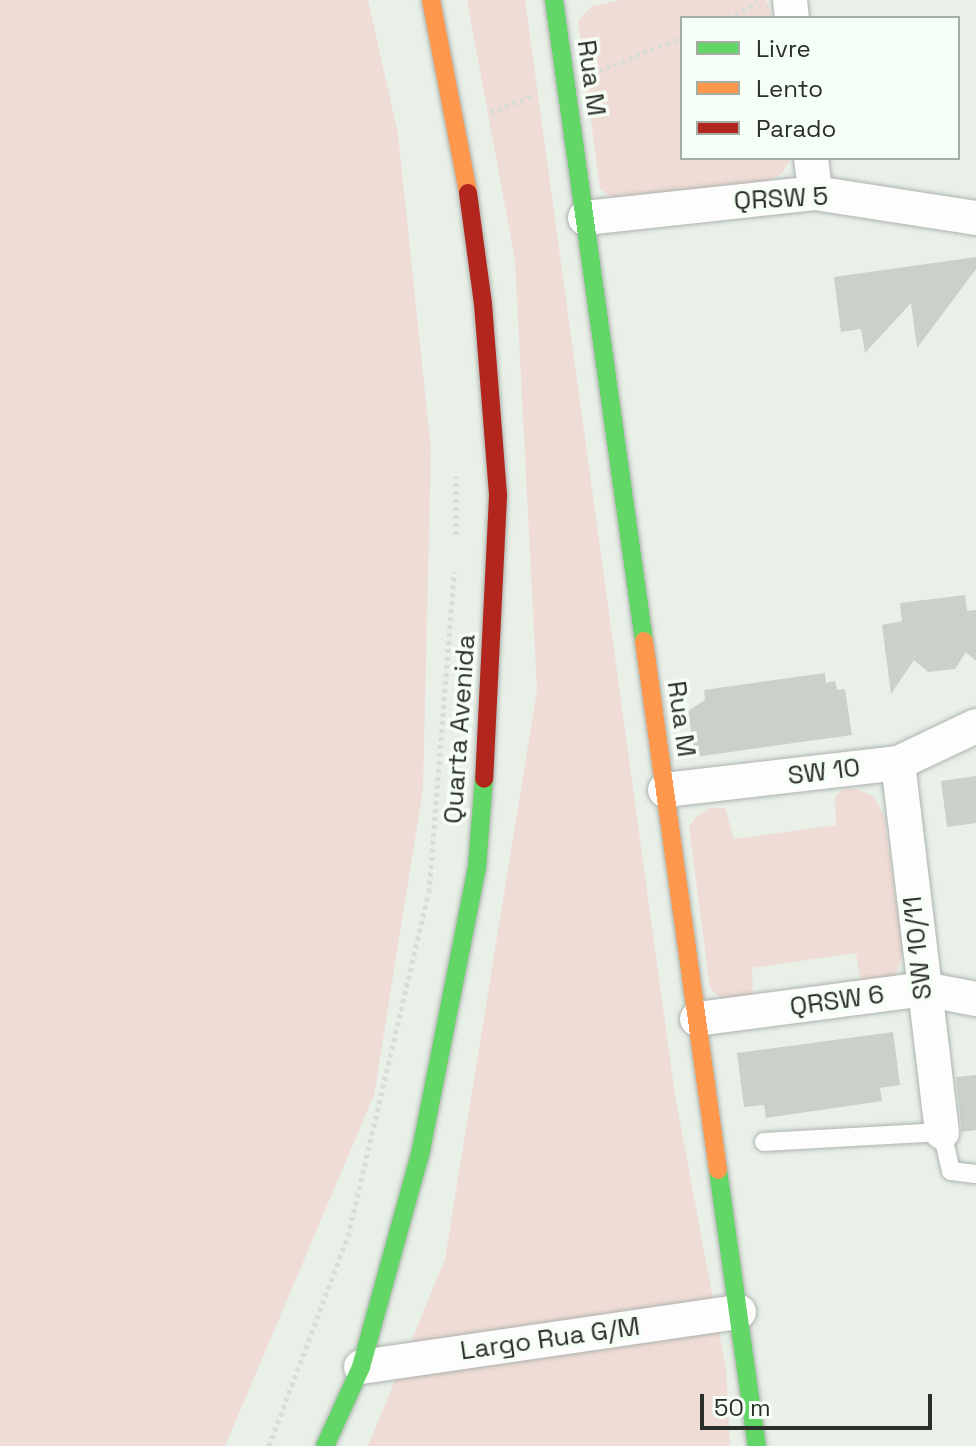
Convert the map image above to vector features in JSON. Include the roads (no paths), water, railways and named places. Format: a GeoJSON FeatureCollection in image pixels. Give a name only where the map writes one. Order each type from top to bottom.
{"type":"FeatureCollection","features":[{"type":"Feature","properties":{"kind":"main road","name":"Quarta Avenida"},"geometry":{"type":"LineString","coordinates":[[325,1446],[361,1367],[421,1150],[452,1011],[477,867],[490,695],[498,496],[483,304],[458,124],[431,0]]}},
{"type":"Feature","properties":{"kind":"main road","name":"Rua M"},"geometry":{"type":"LineString","coordinates":[[554,0],[757,1446]]}},
{"type":"Feature","properties":{"kind":"street"},"geometry":{"type":"LineString","coordinates":[[811,160],[815,193]]}},
{"type":"Feature","properties":{"kind":"street","name":"QRSW 5"},"geometry":{"type":"LineString","coordinates":[[585,218],[815,193],[976,218]]}},
{"type":"Feature","properties":{"kind":"street","name":"SW 10"},"geometry":{"type":"LineString","coordinates":[[665,790],[898,763],[976,726]]}},
{"type":"Feature","properties":{"kind":"street","name":"SW 10/11"},"geometry":{"type":"LineString","coordinates":[[898,763],[942,1132]]}},
{"type":"Feature","properties":{"kind":"street","name":"QRSW 6"},"geometry":{"type":"LineString","coordinates":[[697,1019],[924,989],[976,999]]}},
{"type":"Feature","properties":{"kind":"street","name":"Largo Rua G/M"},"geometry":{"type":"LineString","coordinates":[[361,1367],[739,1312]]}},
{"type":"Feature","properties":{"kind":"lane"},"geometry":{"type":"LineString","coordinates":[[764,1142],[942,1132],[951,1171],[976,1174]]}}]}
